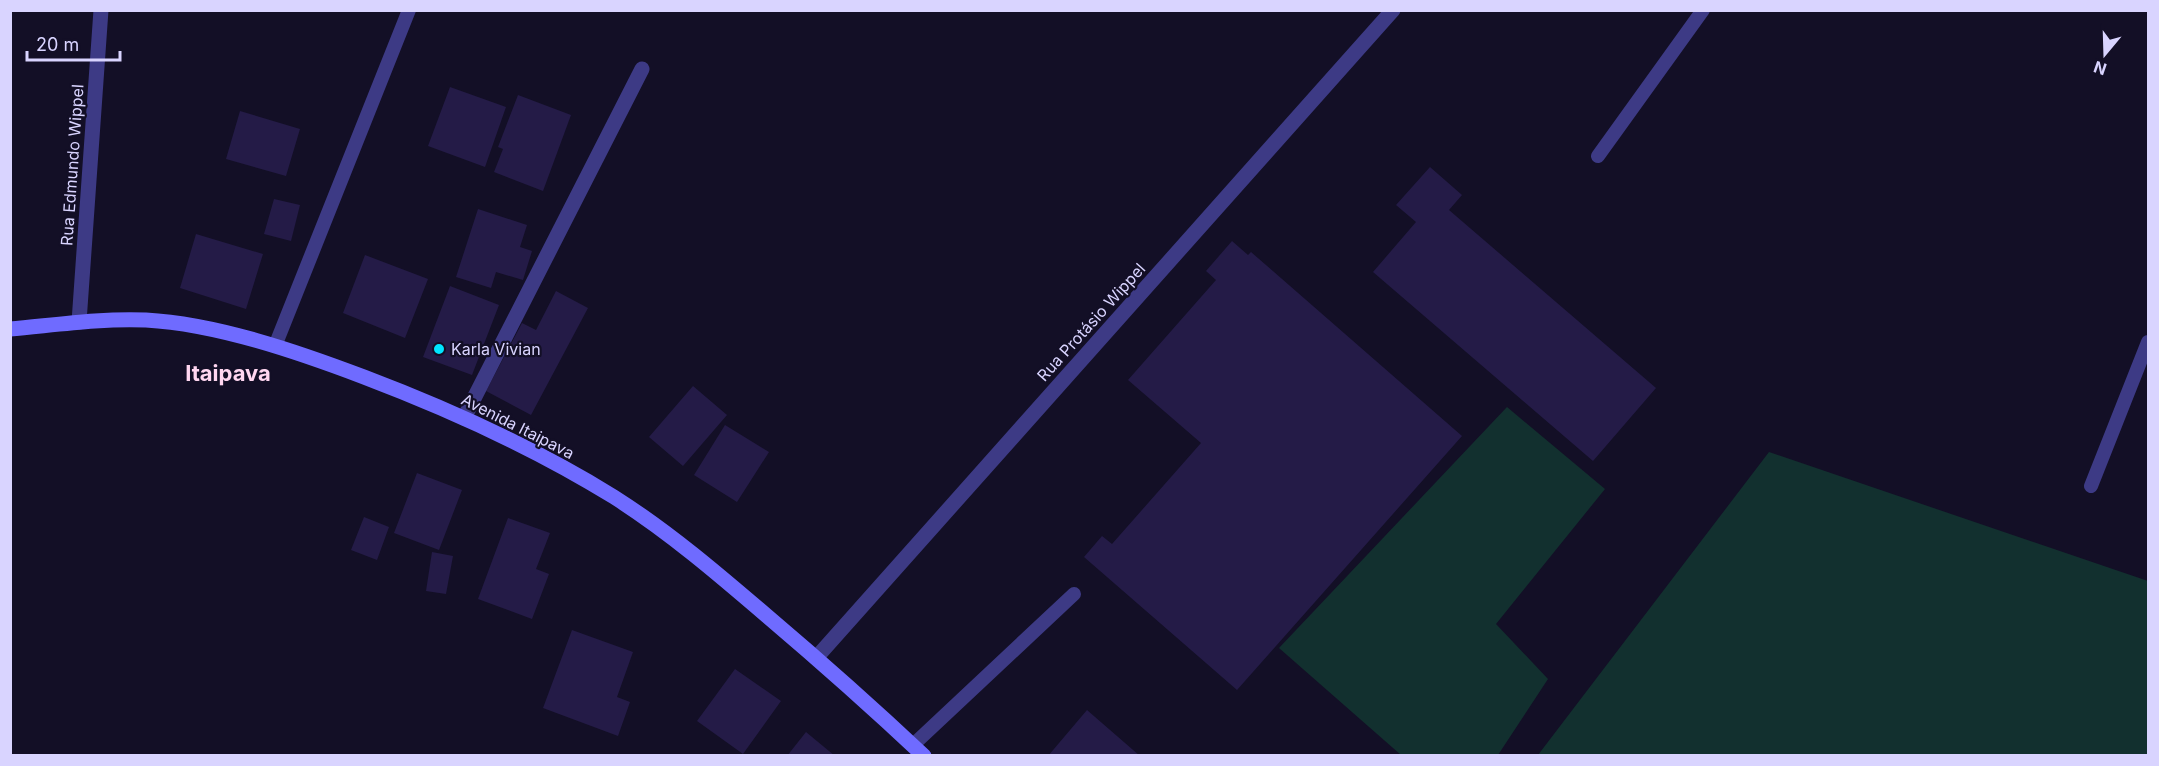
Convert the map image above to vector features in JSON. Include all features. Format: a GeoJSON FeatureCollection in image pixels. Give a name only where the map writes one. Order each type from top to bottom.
{"type":"FeatureCollection","features":[{"type":"Feature","properties":{"kind":"street","name":"Rua Edmundo Wippel"},"geometry":{"type":"LineString","coordinates":[[79,322],[101,10]]}},
{"type":"Feature","properties":{"kind":"street","name":"Rua Protásio Wippel"},"geometry":{"type":"LineString","coordinates":[[816,658],[1393,10]]}},
{"type":"Feature","properties":{"kind":"street"},"geometry":{"type":"LineString","coordinates":[[464,418],[642,69]]}},
{"type":"Feature","properties":{"kind":"street","name":"Avenida Itaipava"},"geometry":{"type":"LineString","coordinates":[[10,329],[79,322],[147,320],[211,330],[275,346],[384,384],[464,418],[552,461],[615,498],[673,538],[816,658],[919,750]]}},
{"type":"Feature","properties":{"kind":"lane"},"geometry":{"type":"LineString","coordinates":[[275,346],[409,10]]}},
{"type":"Feature","properties":{"kind":"lane"},"geometry":{"type":"LineString","coordinates":[[1598,156],[1703,10]]}},
{"type":"Feature","properties":{"kind":"lane"},"geometry":{"type":"LineString","coordinates":[[2091,486],[2148,342]]}},
{"type":"Feature","properties":{"kind":"lane"},"geometry":{"type":"LineString","coordinates":[[919,750],[1074,594]]}},
{"type":"Feature","properties":{"kind":"green space"},"geometry":{"type":"Polygon","coordinates":[[[1507,407],[1605,489],[1496,624],[1548,679],[1498,755],[1401,755],[1279,648],[1507,407]]]}},
{"type":"Feature","properties":{"kind":"green space"},"geometry":{"type":"Polygon","coordinates":[[[1769,452],[2148,581],[2148,755],[1538,755],[1769,452]]]}},
{"type":"Feature","properties":{"kind":"building"},"geometry":{"type":"Polygon","coordinates":[[[450,87],[506,107],[485,167],[428,146],[450,87]]]}},
{"type":"Feature","properties":{"kind":"building"},"geometry":{"type":"Polygon","coordinates":[[[518,95],[571,115],[543,191],[494,172],[503,149],[498,147],[518,95]]]}},
{"type":"Feature","properties":{"kind":"building"},"geometry":{"type":"Polygon","coordinates":[[[240,111],[300,129],[286,176],[226,159],[240,111]]]}},
{"type":"Feature","properties":{"kind":"building"},"geometry":{"type":"Polygon","coordinates":[[[1430,167],[1462,195],[1449,210],[1656,388],[1593,461],[1373,272],[1416,222],[1396,205],[1430,167]]]}},
{"type":"Feature","properties":{"kind":"building"},"geometry":{"type":"Polygon","coordinates":[[[274,199],[300,205],[291,241],[264,234],[274,199]]]}},
{"type":"Feature","properties":{"kind":"building"},"geometry":{"type":"Polygon","coordinates":[[[478,209],[527,225],[520,247],[532,251],[523,280],[496,272],[491,288],[456,277],[478,209]]]}},
{"type":"Feature","properties":{"kind":"building"},"geometry":{"type":"Polygon","coordinates":[[[196,234],[263,254],[246,309],[180,288],[196,234]]]}},
{"type":"Feature","properties":{"kind":"building"},"geometry":{"type":"Polygon","coordinates":[[[1232,241],[1248,255],[1251,252],[1462,436],[1237,690],[1084,557],[1102,536],[1112,544],[1201,443],[1128,380],[1216,280],[1206,271],[1232,241]]]}},
{"type":"Feature","properties":{"kind":"building"},"geometry":{"type":"Polygon","coordinates":[[[365,255],[428,279],[405,338],[343,313],[365,255]]]}},
{"type":"Feature","properties":{"kind":"building"},"geometry":{"type":"Polygon","coordinates":[[[450,286],[499,305],[472,375],[423,357],[450,286]]]}},
{"type":"Feature","properties":{"kind":"building"},"geometry":{"type":"Polygon","coordinates":[[[556,291],[588,308],[531,415],[486,391],[522,323],[536,330],[556,291]]]}},
{"type":"Feature","properties":{"kind":"building"},"geometry":{"type":"Polygon","coordinates":[[[693,386],[727,415],[683,466],[649,437],[693,386]]]}},
{"type":"Feature","properties":{"kind":"building"},"geometry":{"type":"Polygon","coordinates":[[[725,425],[769,452],[737,502],[694,475],[725,425]]]}},
{"type":"Feature","properties":{"kind":"building"},"geometry":{"type":"Polygon","coordinates":[[[417,473],[462,490],[439,550],[394,533],[417,473]]]}},
{"type":"Feature","properties":{"kind":"building"},"geometry":{"type":"Polygon","coordinates":[[[364,517],[389,527],[377,560],[351,550],[364,517]]]}},
{"type":"Feature","properties":{"kind":"building"},"geometry":{"type":"Polygon","coordinates":[[[508,518],[550,533],[536,569],[549,574],[532,619],[478,599],[508,518]]]}},
{"type":"Feature","properties":{"kind":"building"},"geometry":{"type":"Polygon","coordinates":[[[432,552],[453,556],[446,594],[426,591],[432,552]]]}},
{"type":"Feature","properties":{"kind":"building"},"geometry":{"type":"Polygon","coordinates":[[[572,630],[633,652],[617,697],[630,702],[618,736],[543,708],[572,630]]]}},
{"type":"Feature","properties":{"kind":"building"},"geometry":{"type":"Polygon","coordinates":[[[735,669],[781,701],[743,754],[697,721],[735,669]]]}},
{"type":"Feature","properties":{"kind":"building"},"geometry":{"type":"Polygon","coordinates":[[[1087,710],[1140,756],[1048,756],[1087,710]]]}},
{"type":"Feature","properties":{"kind":"building"},"geometry":{"type":"Polygon","coordinates":[[[806,732],[835,756],[787,756],[806,732]]]}},
{"type":"Feature","properties":{"kind":"place","name":"Karla Vivian"},"geometry":{"type":"Point","coordinates":[439,349]}},
{"type":"Feature","properties":{"kind":"district","name":"Itaipava"},"geometry":{"type":"Point","coordinates":[228,373]}}]}
